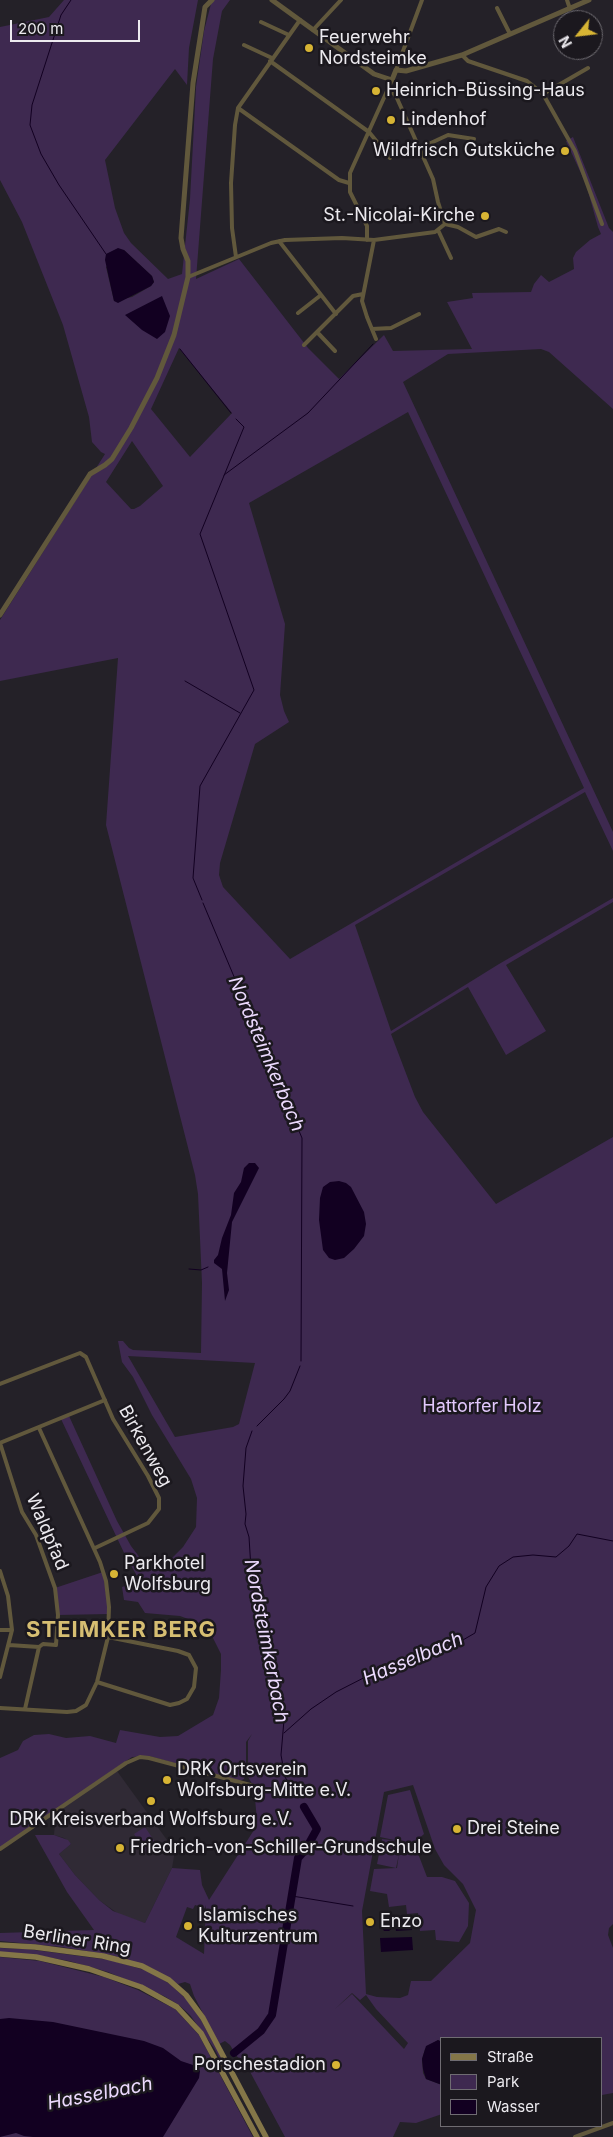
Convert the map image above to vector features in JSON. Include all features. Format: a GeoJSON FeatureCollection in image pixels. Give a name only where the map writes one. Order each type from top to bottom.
{"type":"FeatureCollection","features":[{"type":"Feature","properties":{"kind":"main road","name":"Berliner Ring"},"geometry":{"type":"LineString","coordinates":[[0,1945],[35,1947],[103,1956],[142,1966],[169,1980],[186,1995],[203,2018],[266,2137]]}},
{"type":"Feature","properties":{"kind":"main road","name":"Berliner Ring"},"geometry":{"type":"LineString","coordinates":[[0,1954],[36,1957],[89,1969],[141,1987],[177,2007],[201,2033],[257,2137]]}},
{"type":"Feature","properties":{"kind":"street"},"geometry":{"type":"LineString","coordinates":[[0,615],[90,474],[105,466],[112,459],[143,407],[174,335],[188,277],[188,261],[183,250],[181,238],[193,83],[204,7],[212,0]]}},
{"type":"Feature","properties":{"kind":"street"},"geometry":{"type":"LineString","coordinates":[[272,0],[373,74],[392,80]]}},
{"type":"Feature","properties":{"kind":"street"},"geometry":{"type":"LineString","coordinates":[[313,30],[341,0]]}},
{"type":"Feature","properties":{"kind":"street"},"geometry":{"type":"LineString","coordinates":[[367,240],[368,226],[353,202],[348,183],[354,162],[390,89],[422,0]]}},
{"type":"Feature","properties":{"kind":"street"},"geometry":{"type":"LineString","coordinates":[[567,0],[570,8]]}},
{"type":"Feature","properties":{"kind":"street"},"geometry":{"type":"LineString","coordinates":[[396,70],[406,71],[462,55],[589,0]]}},
{"type":"Feature","properties":{"kind":"street"},"geometry":{"type":"LineString","coordinates":[[498,8],[510,34]]}},
{"type":"Feature","properties":{"kind":"street"},"geometry":{"type":"LineString","coordinates":[[236,257],[232,228],[231,183],[238,108],[300,20]]}},
{"type":"Feature","properties":{"kind":"street"},"geometry":{"type":"LineString","coordinates":[[261,22],[289,35]]}},
{"type":"Feature","properties":{"kind":"street"},"geometry":{"type":"LineString","coordinates":[[244,44],[271,60],[369,132],[390,158]]}},
{"type":"Feature","properties":{"kind":"street"},"geometry":{"type":"LineString","coordinates":[[462,55],[468,61],[527,81],[543,94],[575,152],[602,224]]}},
{"type":"Feature","properties":{"kind":"street"},"geometry":{"type":"LineString","coordinates":[[543,94],[588,68]]}},
{"type":"Feature","properties":{"kind":"street"},"geometry":{"type":"LineString","coordinates":[[390,89],[396,96],[433,179],[445,224]]}},
{"type":"Feature","properties":{"kind":"street"},"geometry":{"type":"LineString","coordinates":[[238,108],[340,180],[348,183]]}},
{"type":"Feature","properties":{"kind":"street"},"geometry":{"type":"LineString","coordinates":[[420,148],[448,135],[474,139]]}},
{"type":"Feature","properties":{"kind":"street"},"geometry":{"type":"LineString","coordinates":[[188,277],[279,241],[302,238],[374,240],[410,237],[435,232],[445,224]]}},
{"type":"Feature","properties":{"kind":"street"},"geometry":{"type":"LineString","coordinates":[[445,224],[458,227],[476,237],[499,230],[506,232]]}},
{"type":"Feature","properties":{"kind":"street"},"geometry":{"type":"LineString","coordinates":[[438,230],[451,258]]}},
{"type":"Feature","properties":{"kind":"street"},"geometry":{"type":"LineString","coordinates":[[374,240],[363,294],[364,308],[376,339]]}},
{"type":"Feature","properties":{"kind":"street"},"geometry":{"type":"LineString","coordinates":[[279,241],[336,314]]}},
{"type":"Feature","properties":{"kind":"street"},"geometry":{"type":"LineString","coordinates":[[304,345],[353,296],[363,294]]}},
{"type":"Feature","properties":{"kind":"street"},"geometry":{"type":"LineString","coordinates":[[298,313],[321,295]]}},
{"type":"Feature","properties":{"kind":"street"},"geometry":{"type":"LineString","coordinates":[[372,329],[391,328],[419,314]]}},
{"type":"Feature","properties":{"kind":"street"},"geometry":{"type":"LineString","coordinates":[[317,332],[335,351]]}},
{"type":"Feature","properties":{"kind":"street","name":"Birkenweg"},"geometry":{"type":"LineString","coordinates":[[0,1384],[80,1352],[83,1354],[122,1436],[157,1492],[159,1503],[155,1517],[148,1524],[94,1548]]}},
{"type":"Feature","properties":{"kind":"street"},"geometry":{"type":"LineString","coordinates":[[0,1443],[105,1400]]}},
{"type":"Feature","properties":{"kind":"street"},"geometry":{"type":"LineString","coordinates":[[0,1708],[67,1712],[76,1711],[86,1705],[97,1682],[108,1637],[107,1587],[94,1548],[39,1428]]}},
{"type":"Feature","properties":{"kind":"street","name":"Waldpfad"},"geometry":{"type":"LineString","coordinates":[[0,1443],[22,1512],[36,1535],[56,1588],[58,1615],[56,1645],[43,1644],[39,1647]]}},
{"type":"Feature","properties":{"kind":"street"},"geometry":{"type":"LineString","coordinates":[[0,1571],[8,1596],[12,1630],[0,1677]]}},
{"type":"Feature","properties":{"kind":"street"},"geometry":{"type":"LineString","coordinates":[[0,1630],[12,1630]]}},
{"type":"Feature","properties":{"kind":"street"},"geometry":{"type":"LineString","coordinates":[[97,1682],[170,1705],[187,1699],[194,1687],[196,1668],[189,1655],[178,1651],[108,1637]]}},
{"type":"Feature","properties":{"kind":"street"},"geometry":{"type":"LineString","coordinates":[[9,1645],[39,1647],[25,1709]]}},
{"type":"Feature","properties":{"kind":"street"},"geometry":{"type":"LineString","coordinates":[[0,1849],[126,1763],[140,1757],[254,1786]]}},
{"type":"Feature","properties":{"kind":"street"},"geometry":{"type":"LineString","coordinates":[[575,2137],[602,2127]]}},
{"type":"Feature","properties":{"kind":"shaded area","name":"Friedrich-von-Schiller-Grundschule"},"geometry":{"type":"Polygon","coordinates":[[[117,1771],[175,1851],[172,1868],[145,1923],[120,1915],[99,1900],[75,1875],[59,1854],[71,1844],[64,1838],[54,1835],[56,1810],[117,1771]]]}},
{"type":"Feature","properties":{"kind":"green space","name":"Hattorfer Holz"},"geometry":{"type":"Polygon","coordinates":[[[64,0],[198,0],[189,48],[187,85],[175,69],[105,160],[115,208],[124,233],[131,243],[168,279],[182,274],[190,199],[196,87],[204,31],[212,0],[230,0],[222,11],[213,59],[196,279],[239,259],[308,348],[339,379],[384,335],[393,351],[472,349],[447,302],[473,298],[472,293],[531,292],[541,275],[549,282],[574,269],[573,258],[576,252],[590,240],[601,234],[586,184],[566,141],[573,137],[609,228],[613,232],[613,409],[549,352],[541,349],[448,354],[403,382],[613,832],[613,851],[585,792],[355,925],[391,1031],[499,964],[613,898],[613,902],[506,965],[546,1031],[506,1055],[468,987],[391,1034],[415,1097],[423,1112],[496,1204],[613,1137],[613,1924],[609,1928],[608,1935],[613,1948],[613,2093],[603,2095],[603,2037],[440,2037],[440,2041],[438,2040],[425,2049],[422,2059],[423,2073],[426,2079],[440,2084],[440,2115],[416,2123],[400,2122],[393,2137],[285,2137],[248,2068],[258,2061],[245,2069],[230,2045],[225,2041],[219,2044],[194,1996],[190,1984],[185,1982],[178,1984],[150,1967],[111,1955],[61,1947],[0,1941],[0,1933],[94,1930],[67,1892],[35,1835],[54,1835],[68,1840],[71,1844],[59,1854],[75,1875],[99,1900],[113,1911],[145,1923],[172,1868],[200,1870],[202,1885],[209,1900],[254,1830],[257,1821],[254,1787],[248,1777],[248,1741],[252,1734],[246,1742],[246,1773],[244,1779],[240,1781],[149,1756],[132,1757],[0,1848],[0,1758],[18,1750],[23,1741],[34,1735],[49,1734],[66,1738],[90,1736],[116,1743],[120,1730],[160,1737],[178,1736],[213,1715],[219,1698],[221,1654],[207,1626],[180,1616],[145,1613],[138,1602],[124,1600],[122,1587],[140,1581],[126,1557],[61,1419],[69,1416],[117,1521],[131,1546],[150,1571],[171,1559],[183,1547],[196,1527],[197,1498],[191,1479],[152,1415],[133,1377],[122,1362],[118,1341],[123,1341],[133,1350],[201,1353],[202,1283],[198,1194],[195,1175],[106,825],[118,658],[0,681],[0,620],[105,454],[92,442],[89,417],[63,325],[22,222],[0,180],[0,27],[49,17],[64,0]],[[124,250],[106,267],[114,301],[132,297],[151,286],[154,282],[152,276],[124,250]],[[179,348],[151,409],[190,457],[232,413],[179,348]],[[408,412],[249,503],[285,624],[280,695],[289,722],[255,744],[220,863],[219,875],[223,887],[290,959],[584,788],[408,412]],[[132,441],[106,482],[131,509],[140,506],[163,486],[132,441]],[[128,1356],[175,1437],[233,1427],[239,1424],[255,1363],[128,1356]],[[413,1785],[384,1792],[362,1911],[366,1994],[377,1997],[400,1998],[408,1995],[411,1981],[431,1981],[470,1943],[476,1910],[463,1884],[444,1865],[435,1849],[413,1785]],[[195,1905],[193,1909],[187,1907],[176,1937],[204,1954],[206,1905],[205,1908],[195,1905]],[[352,1993],[335,2009],[352,1994],[404,2049],[408,2043],[376,2009],[366,1995],[360,2000],[352,1993]]]}},
{"type":"Feature","properties":{"kind":"green space"},"geometry":{"type":"Polygon","coordinates":[[[103,1572],[109,1614],[58,1615],[55,1588],[103,1572]]]}},
{"type":"Feature","properties":{"kind":"green space"},"geometry":{"type":"Polygon","coordinates":[[[410,1790],[424,1834],[414,1843],[427,1877],[442,1877],[455,1881],[469,1903],[468,1926],[459,1942],[436,1940],[435,1930],[420,1931],[418,1913],[407,1914],[406,1905],[389,1907],[387,1894],[370,1891],[374,1869],[397,1868],[399,1854],[396,1868],[377,1864],[382,1839],[399,1841],[380,1837],[388,1795],[410,1790]]]}},
{"type":"Feature","properties":{"kind":"green space"},"geometry":{"type":"Polygon","coordinates":[[[145,1827],[159,1848],[148,1855],[134,1834],[145,1827]]]}},
{"type":"Feature","properties":{"kind":"green space"},"geometry":{"type":"Polygon","coordinates":[[[0,1948],[27,1949],[110,1960],[148,1971],[170,1984],[187,2000],[201,2020],[226,2066],[224,2067],[214,2048],[190,2015],[179,2005],[164,1996],[108,1972],[69,1961],[36,1955],[0,1952],[0,1948]]]}},
{"type":"Feature","properties":{"kind":"green space"},"geometry":{"type":"Polygon","coordinates":[[[0,1957],[40,1961],[104,1977],[138,1990],[175,2009],[199,2035],[253,2137],[0,2137],[0,1957]]]}},
{"type":"Feature","properties":{"kind":"water"},"geometry":{"type":"Polygon","coordinates":[[[118,248],[124,250],[152,276],[154,282],[151,286],[118,303],[114,301],[105,260],[106,254],[118,248]]]}},
{"type":"Feature","properties":{"kind":"water"},"geometry":{"type":"Polygon","coordinates":[[[162,296],[170,316],[165,332],[157,339],[142,330],[125,315],[162,296]]]}},
{"type":"Feature","properties":{"kind":"water"},"geometry":{"type":"Polygon","coordinates":[[[249,1163],[255,1163],[259,1168],[232,1222],[227,1273],[229,1290],[225,1301],[222,1269],[214,1263],[214,1260],[218,1255],[231,1215],[234,1193],[241,1182],[244,1168],[249,1163]]]}},
{"type":"Feature","properties":{"kind":"water"},"geometry":{"type":"Polygon","coordinates":[[[339,1181],[351,1187],[364,1212],[366,1224],[364,1236],[354,1249],[344,1258],[335,1260],[329,1258],[323,1250],[319,1220],[320,1198],[323,1187],[330,1182],[339,1181]]]}},
{"type":"Feature","properties":{"kind":"water"},"geometry":{"type":"Polygon","coordinates":[[[384,1913],[391,1914],[393,1924],[395,1924],[395,1920],[411,1919],[412,1930],[396,1931],[395,1926],[389,1931],[384,1931],[381,1917],[384,1913]]]}},
{"type":"Feature","properties":{"kind":"water"},"geometry":{"type":"Polygon","coordinates":[[[412,1937],[413,1950],[381,1952],[380,1938],[412,1937]]]}},
{"type":"Feature","properties":{"kind":"water"},"geometry":{"type":"Polygon","coordinates":[[[9,2018],[53,2022],[144,2041],[163,2048],[181,2061],[196,2066],[200,2071],[199,2078],[163,2137],[33,2137],[16,2133],[0,2137],[0,2019],[9,2018]]]}},
{"type":"Feature","properties":{"kind":"water"},"geometry":{"type":"Polygon","coordinates":[[[438,2040],[440,2041],[440,2084],[426,2079],[422,2059],[426,2046],[438,2040]]]}},
{"type":"Feature","properties":{"kind":"waterway","name":"Nordsteimkerbach"},"geometry":{"type":"LineString","coordinates":[[71,0],[61,15],[32,105],[30,125],[41,154],[59,185],[106,254]]}},
{"type":"Feature","properties":{"kind":"waterway"},"geometry":{"type":"LineString","coordinates":[[224,475],[308,413],[373,344]]}},
{"type":"Feature","properties":{"kind":"waterway","name":"Nordsteimkerbach"},"geometry":{"type":"LineString","coordinates":[[180,349],[231,413]]}},
{"type":"Feature","properties":{"kind":"waterway","name":"Nordsteimkerbach"},"geometry":{"type":"LineString","coordinates":[[202,900],[193,878],[200,786],[254,690],[200,534],[244,427],[236,419]]}},
{"type":"Feature","properties":{"kind":"waterway"},"geometry":{"type":"LineString","coordinates":[[185,681],[240,713]]}},
{"type":"Feature","properties":{"kind":"waterway","name":"Nordsteimkerbach"},"geometry":{"type":"LineString","coordinates":[[203,903],[302,1138],[301,1361]]}},
{"type":"Feature","properties":{"kind":"waterway"},"geometry":{"type":"LineString","coordinates":[[189,1269],[201,1270],[208,1267]]}},
{"type":"Feature","properties":{"kind":"waterway","name":"Nordsteimkerbach"},"geometry":{"type":"LineString","coordinates":[[257,1426],[290,1391],[300,1366]]}},
{"type":"Feature","properties":{"kind":"waterway","name":"Nordsteimkerbach"},"geometry":{"type":"LineString","coordinates":[[252,1431],[246,1448],[243,1486],[246,1514],[245,1524],[249,1537],[251,1569],[258,1619],[265,1638],[284,1720],[281,1755],[285,1777],[291,1787]]}},
{"type":"Feature","properties":{"kind":"waterway","name":"Hasselbach"},"geometry":{"type":"LineString","coordinates":[[284,1733],[311,1709],[336,1692],[383,1668],[414,1656],[449,1648],[475,1633],[486,1587],[499,1566],[513,1557],[533,1555],[556,1557],[569,1546],[577,1534],[613,1541]]}},
{"type":"Feature","properties":{"kind":"waterway","name":"Hasselbach"},"geometry":{"type":"LineString","coordinates":[[234,2053],[261,2031],[272,2015],[298,1858],[306,1849],[317,1829],[304,1807]]}},
{"type":"Feature","properties":{"kind":"waterway"},"geometry":{"type":"LineString","coordinates":[[292,1896],[353,1906]]}},
{"type":"Feature","properties":{"kind":"place","name":"Feuerwehr Nordsteimke"},"geometry":{"type":"Point","coordinates":[309,48]}},
{"type":"Feature","properties":{"kind":"place","name":"Heinrich-Büssing-Haus"},"geometry":{"type":"Point","coordinates":[376,91]}},
{"type":"Feature","properties":{"kind":"place","name":"Lindenhof"},"geometry":{"type":"Point","coordinates":[391,120]}},
{"type":"Feature","properties":{"kind":"place","name":"Wildfrisch Gutsküche"},"geometry":{"type":"Point","coordinates":[565,151]}},
{"type":"Feature","properties":{"kind":"place","name":"St.-Nicolai-Kirche"},"geometry":{"type":"Point","coordinates":[485,216]}},
{"type":"Feature","properties":{"kind":"place","name":"Parkhotel Wolfsburg"},"geometry":{"type":"Point","coordinates":[114,1574]}},
{"type":"Feature","properties":{"kind":"place","name":"DRK Ortsverein Wolfsburg-Mitte e.V."},"geometry":{"type":"Point","coordinates":[167,1780]}},
{"type":"Feature","properties":{"kind":"place","name":"DRK Kreisverband Wolfsburg e.V."},"geometry":{"type":"Point","coordinates":[151,1801]}},
{"type":"Feature","properties":{"kind":"place","name":"Drei Steine"},"geometry":{"type":"Point","coordinates":[457,1829]}},
{"type":"Feature","properties":{"kind":"place","name":"Friedrich-von-Schiller-Grundschule"},"geometry":{"type":"Point","coordinates":[120,1848]}},
{"type":"Feature","properties":{"kind":"place","name":"Enzo"},"geometry":{"type":"Point","coordinates":[370,1922]}},
{"type":"Feature","properties":{"kind":"place","name":"Islamisches Kulturzentrum"},"geometry":{"type":"Point","coordinates":[188,1926]}},
{"type":"Feature","properties":{"kind":"place","name":"Porschestadion"},"geometry":{"type":"Point","coordinates":[336,2065]}},
{"type":"Feature","properties":{"kind":"district","name":"STEIMKER BERG"},"geometry":{"type":"Point","coordinates":[121,1630]}}]}
